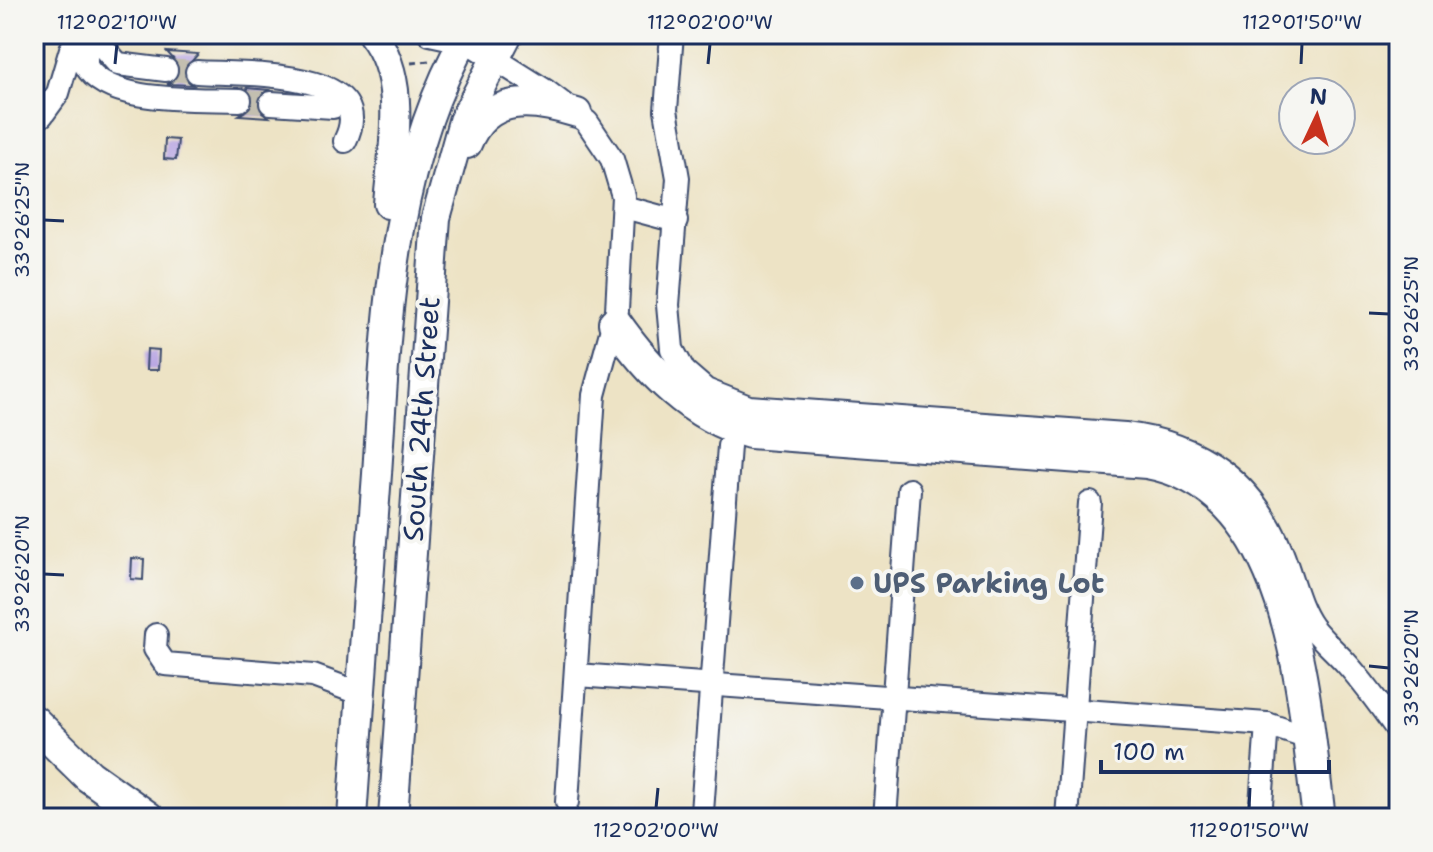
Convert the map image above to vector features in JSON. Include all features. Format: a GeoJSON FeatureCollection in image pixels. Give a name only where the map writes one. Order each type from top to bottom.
{"type":"FeatureCollection","features":[{"type":"Feature","properties":{"kind":"highway"},"geometry":{"type":"LineString","coordinates":[[615,323],[648,367],[689,403],[723,424],[750,432],[1147,462],[1195,477],[1231,505],[1257,542],[1289,634],[1319,818]]}},
{"type":"Feature","properties":{"kind":"highway"},"geometry":{"type":"LineString","coordinates":[[34,722],[89,776],[148,818]]}},
{"type":"Feature","properties":{"kind":"main road"},"geometry":{"type":"LineString","coordinates":[[372,34],[391,70],[395,98],[380,309],[384,366]]}},
{"type":"Feature","properties":{"kind":"main road","name":"South 24th Street"},"geometry":{"type":"LineString","coordinates":[[393,818],[427,365],[429,285],[441,194],[463,121],[508,34]]}},
{"type":"Feature","properties":{"kind":"main road","name":"South 24th Street"},"geometry":{"type":"LineString","coordinates":[[352,818],[384,366],[405,192],[431,104],[461,36]]}},
{"type":"Feature","properties":{"kind":"main road"},"geometry":{"type":"LineString","coordinates":[[427,365],[450,204],[473,130],[487,114],[518,101],[543,102],[577,113]]}},
{"type":"Feature","properties":{"kind":"street"},"geometry":{"type":"LineString","coordinates":[[85,34],[86,66],[103,85],[128,93],[240,100]]}},
{"type":"Feature","properties":{"kind":"street"},"geometry":{"type":"LineString","coordinates":[[42,115],[58,93],[71,49],[85,34]]}},
{"type":"Feature","properties":{"kind":"street"},"geometry":{"type":"LineString","coordinates":[[102,34],[101,45],[118,64],[166,70]]}},
{"type":"Feature","properties":{"kind":"street"},"geometry":{"type":"LineString","coordinates":[[430,34],[461,36],[577,113],[612,159],[624,207],[615,323],[594,395],[567,802]]}},
{"type":"Feature","properties":{"kind":"street"},"geometry":{"type":"LineString","coordinates":[[672,34],[666,110],[678,178],[668,305],[672,349],[684,371],[706,390],[732,403],[764,409],[1125,434],[1165,441],[1199,454],[1233,478],[1257,504],[1269,522],[1312,627],[1347,663],[1399,732]]}},
{"type":"Feature","properties":{"kind":"street"},"geometry":{"type":"LineString","coordinates":[[197,72],[314,82],[335,90],[348,105],[351,125],[345,141],[344,129],[333,107],[314,82]]}},
{"type":"Feature","properties":{"kind":"street"},"geometry":{"type":"LineString","coordinates":[[271,103],[333,107]]}},
{"type":"Feature","properties":{"kind":"street"},"geometry":{"type":"LineString","coordinates":[[624,207],[676,221]]}},
{"type":"Feature","properties":{"kind":"street"},"geometry":{"type":"LineString","coordinates":[[702,812],[729,446]]}},
{"type":"Feature","properties":{"kind":"street"},"geometry":{"type":"LineString","coordinates":[[885,818],[909,490]]}},
{"type":"Feature","properties":{"kind":"street"},"geometry":{"type":"LineString","coordinates":[[1067,818],[1090,503]]}},
{"type":"Feature","properties":{"kind":"street"},"geometry":{"type":"LineString","coordinates":[[156,635],[155,649],[165,664],[313,676],[361,694]]}},
{"type":"Feature","properties":{"kind":"street"},"geometry":{"type":"LineString","coordinates":[[577,675],[1267,724],[1308,738]]}},
{"type":"Feature","properties":{"kind":"street"},"geometry":{"type":"LineString","coordinates":[[1260,818],[1267,724]]}},
{"type":"Feature","properties":{"kind":"path"},"geometry":{"type":"LineString","coordinates":[[399,67],[421,60],[432,61]]}},
{"type":"Feature","properties":{"kind":"building"},"geometry":{"type":"Polygon","coordinates":[[[167,52],[198,54],[183,71],[185,79],[193,85],[167,84],[177,79],[180,71],[167,52]]]}},
{"type":"Feature","properties":{"kind":"building"},"geometry":{"type":"Polygon","coordinates":[[[247,88],[269,90],[260,95],[257,103],[259,110],[269,117],[239,115],[251,108],[254,101],[247,88]]]}},
{"type":"Feature","properties":{"kind":"building"},"geometry":{"type":"Polygon","coordinates":[[[165,139],[178,140],[176,160],[164,159],[165,139]]]}},
{"type":"Feature","properties":{"kind":"building"},"geometry":{"type":"Polygon","coordinates":[[[147,349],[159,350],[158,370],[146,370],[147,349]]]}},
{"type":"Feature","properties":{"kind":"building"},"geometry":{"type":"Polygon","coordinates":[[[132,558],[144,559],[143,580],[131,579],[132,558]]]}},
{"type":"Feature","properties":{"kind":"tunnel"},"geometry":{"type":"LineString","coordinates":[[166,70],[197,72]]}},
{"type":"Feature","properties":{"kind":"tunnel"},"geometry":{"type":"LineString","coordinates":[[240,100],[271,103]]}},
{"type":"Feature","properties":{"kind":"place","name":"UPS Parking Lot"},"geometry":{"type":"Point","coordinates":[857,583]}}]}
